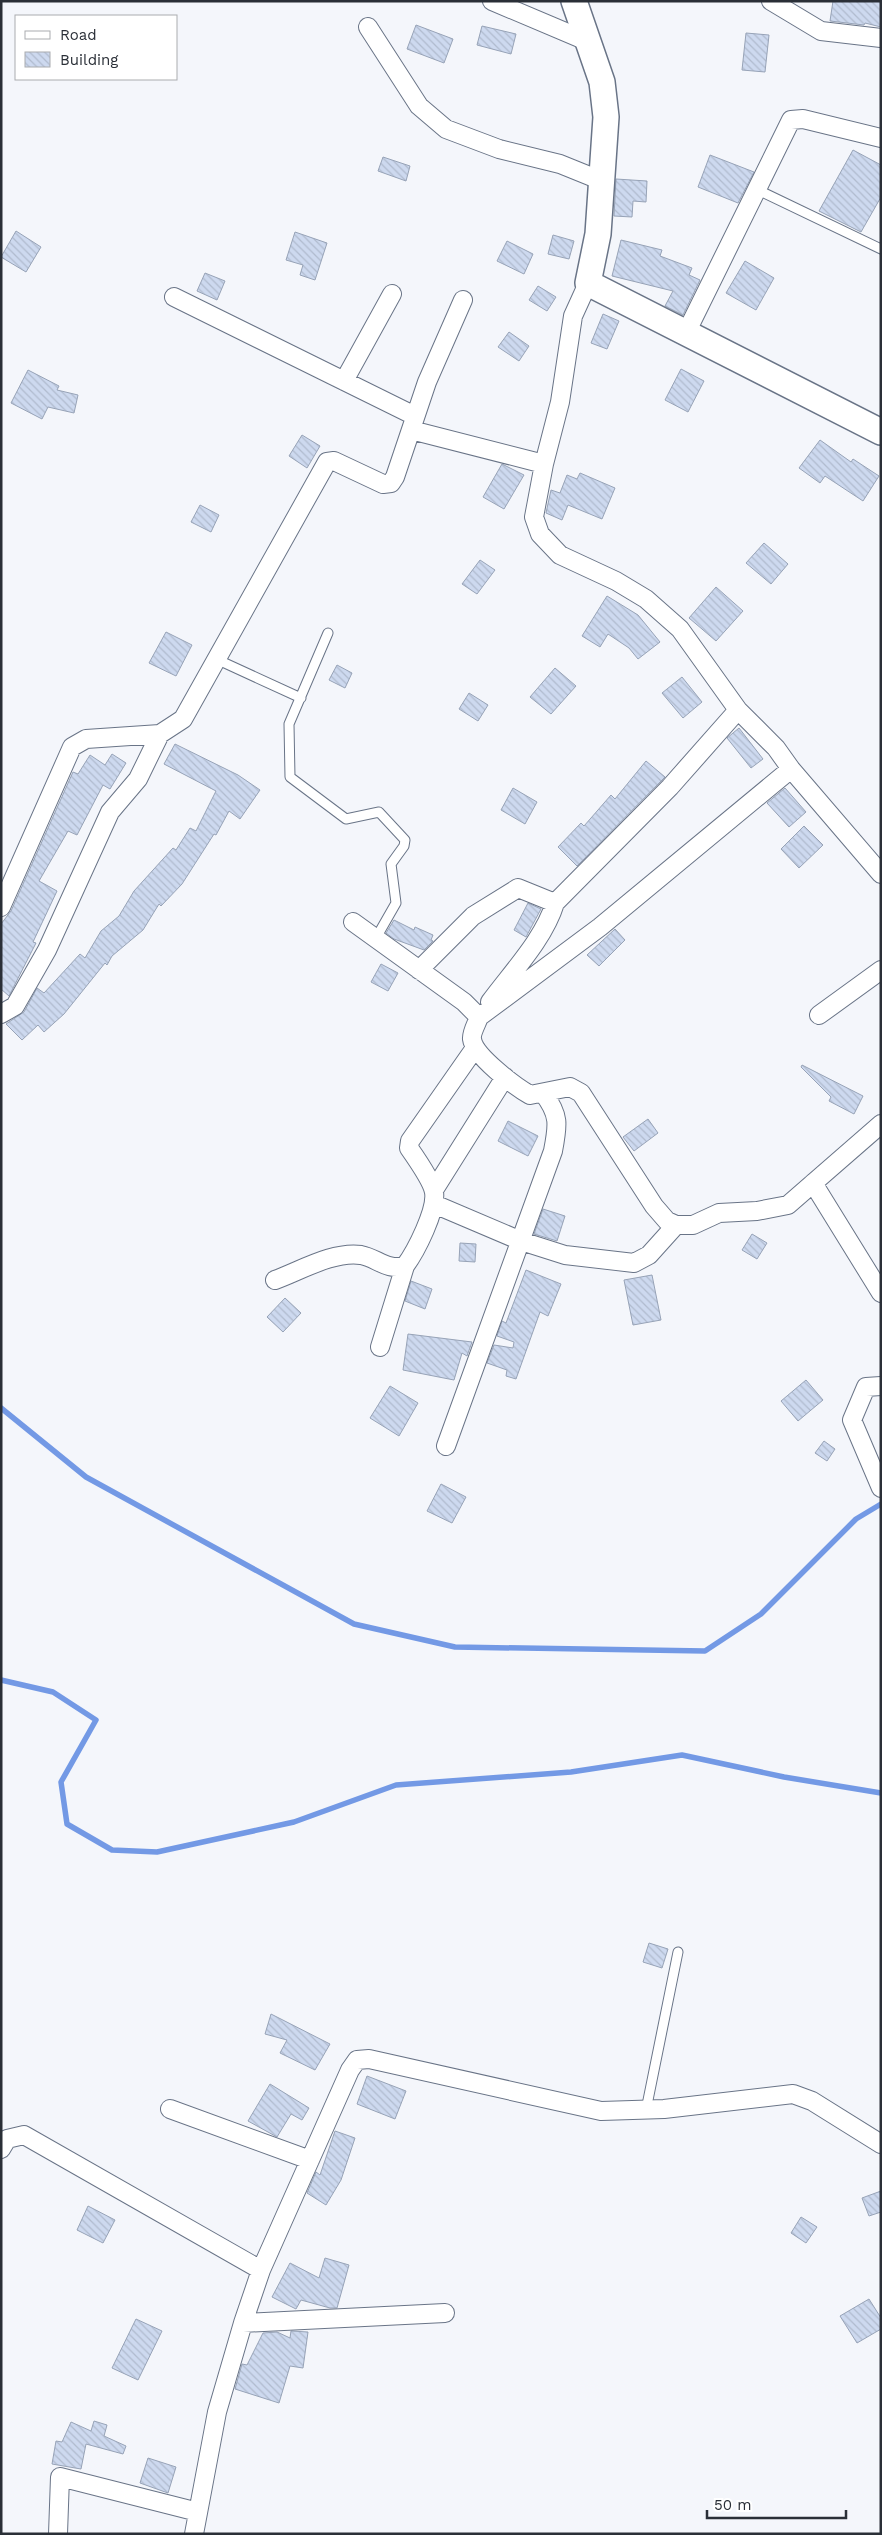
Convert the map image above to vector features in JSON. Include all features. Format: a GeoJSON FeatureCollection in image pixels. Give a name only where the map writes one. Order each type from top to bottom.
{"type":"FeatureCollection","features":[{"type":"Feature","properties":{"kind":"street"},"geometry":{"type":"LineString","coordinates":[[492,1],[588,42]]}},
{"type":"Feature","properties":{"kind":"street"},"geometry":{"type":"LineString","coordinates":[[574,1],[602,82],[606,117],[598,234],[588,283],[573,316],[560,402],[544,464],[534,517],[540,534],[560,555],[616,581],[646,599],[680,629],[738,710],[776,748],[791,769],[881,874]]}},
{"type":"Feature","properties":{"kind":"street"},"geometry":{"type":"LineString","coordinates":[[771,1],[821,32],[881,38]]}},
{"type":"Feature","properties":{"kind":"street"},"geometry":{"type":"LineString","coordinates":[[368,27],[419,106],[446,129],[499,149],[560,164],[602,181]]}},
{"type":"Feature","properties":{"kind":"street"},"geometry":{"type":"LineString","coordinates":[[686,333],[758,190],[790,120],[803,119],[881,138]]}},
{"type":"Feature","properties":{"kind":"street"},"geometry":{"type":"LineString","coordinates":[[588,283],[881,432]]}},
{"type":"Feature","properties":{"kind":"street"},"geometry":{"type":"LineString","coordinates":[[344,381],[392,294]]}},
{"type":"Feature","properties":{"kind":"street"},"geometry":{"type":"LineString","coordinates":[[174,298],[344,381],[413,423],[544,464]]}},
{"type":"Feature","properties":{"kind":"street"},"geometry":{"type":"LineString","coordinates":[[1,1014],[15,1006],[42,958],[110,812],[138,779],[160,734],[182,719],[327,462],[334,462],[383,484],[391,483],[427,382],[462,300]]}},
{"type":"Feature","properties":{"kind":"street"},"geometry":{"type":"LineString","coordinates":[[738,710],[670,787],[555,903],[551,917],[479,1017],[472,1038],[475,1048],[505,1077],[530,1096],[570,1087],[581,1093],[654,1206],[667,1221],[676,1225],[693,1225],[718,1212],[758,1210],[788,1205],[881,1124]]}},
{"type":"Feature","properties":{"kind":"street"},"geometry":{"type":"LineString","coordinates":[[1,907],[72,747],[86,738],[160,734]]}},
{"type":"Feature","properties":{"kind":"street"},"geometry":{"type":"LineString","coordinates":[[479,1017],[600,927],[791,769]]}},
{"type":"Feature","properties":{"kind":"street"},"geometry":{"type":"LineString","coordinates":[[419,970],[473,916],[518,888],[555,903]]}},
{"type":"Feature","properties":{"kind":"street"},"geometry":{"type":"LineString","coordinates":[[353,922],[464,1002],[479,1017]]}},
{"type":"Feature","properties":{"kind":"street"},"geometry":{"type":"LineString","coordinates":[[819,1015],[881,970]]}},
{"type":"Feature","properties":{"kind":"street"},"geometry":{"type":"LineString","coordinates":[[475,1048],[410,1141],[409,1148],[434,1197],[521,1241],[565,1255],[634,1263],[649,1255],[676,1225]]}},
{"type":"Feature","properties":{"kind":"street"},"geometry":{"type":"LineString","coordinates":[[380,1346],[405,1266],[413,1254],[434,1197],[505,1077]]}},
{"type":"Feature","properties":{"kind":"street"},"geometry":{"type":"LineString","coordinates":[[446,1446],[553,1152],[558,1125],[554,1106],[543,1093]]}},
{"type":"Feature","properties":{"kind":"street"},"geometry":{"type":"LineString","coordinates":[[813,1184],[881,1293]]}},
{"type":"Feature","properties":{"kind":"street"},"geometry":{"type":"LineString","coordinates":[[275,1280],[336,1257],[361,1255],[395,1269],[405,1266]]}},
{"type":"Feature","properties":{"kind":"street"},"geometry":{"type":"LineString","coordinates":[[881,1386],[866,1388],[852,1420],[881,1488]]}},
{"type":"Feature","properties":{"kind":"street"},"geometry":{"type":"LineString","coordinates":[[194,2534],[217,2412],[243,2323],[261,2270],[350,2070],[357,2060],[369,2059],[601,2111],[646,2110],[793,2094],[812,2101],[881,2144]]}},
{"type":"Feature","properties":{"kind":"street"},"geometry":{"type":"LineString","coordinates":[[170,2109],[310,2160]]}},
{"type":"Feature","properties":{"kind":"street"},"geometry":{"type":"LineString","coordinates":[[1,2149],[7,2139],[24,2135],[261,2270]]}},
{"type":"Feature","properties":{"kind":"street"},"geometry":{"type":"LineString","coordinates":[[243,2323],[445,2313]]}},
{"type":"Feature","properties":{"kind":"street"},"geometry":{"type":"LineString","coordinates":[[58,2534],[60,2477],[198,2512]]}},
{"type":"Feature","properties":{"kind":"lane"},"geometry":{"type":"LineString","coordinates":[[758,190],[881,249]]}},
{"type":"Feature","properties":{"kind":"lane"},"geometry":{"type":"LineString","coordinates":[[328,632],[289,724],[290,777],[346,819],[379,812],[405,840],[404,846],[391,864],[396,903],[376,938]]}},
{"type":"Feature","properties":{"kind":"lane"},"geometry":{"type":"LineString","coordinates":[[216,659],[300,698]]}},
{"type":"Feature","properties":{"kind":"lane"},"geometry":{"type":"LineString","coordinates":[[646,2110],[678,1952]]}},
{"type":"Feature","properties":{"kind":"building"},"geometry":{"type":"Polygon","coordinates":[[[833,1],[881,1],[881,27],[865,23],[864,25],[830,21],[833,1]]]}},
{"type":"Feature","properties":{"kind":"building"},"geometry":{"type":"Polygon","coordinates":[[[416,25],[453,39],[444,63],[407,49],[416,25]]]}},
{"type":"Feature","properties":{"kind":"building"},"geometry":{"type":"Polygon","coordinates":[[[482,26],[516,34],[511,54],[477,45],[482,26]]]}},
{"type":"Feature","properties":{"kind":"building"},"geometry":{"type":"Polygon","coordinates":[[[746,33],[769,35],[765,72],[742,70],[746,33]]]}},
{"type":"Feature","properties":{"kind":"building"},"geometry":{"type":"Polygon","coordinates":[[[853,150],[881,165],[881,197],[861,232],[819,211],[853,150]]]}},
{"type":"Feature","properties":{"kind":"building"},"geometry":{"type":"Polygon","coordinates":[[[710,155],[754,172],[738,203],[698,187],[710,155]]]}},
{"type":"Feature","properties":{"kind":"building"},"geometry":{"type":"Polygon","coordinates":[[[383,157],[410,166],[406,181],[378,171],[383,157]]]}},
{"type":"Feature","properties":{"kind":"building"},"geometry":{"type":"Polygon","coordinates":[[[616,179],[647,181],[646,202],[633,201],[632,217],[614,216],[616,179]]]}},
{"type":"Feature","properties":{"kind":"building"},"geometry":{"type":"Polygon","coordinates":[[[16,231],[41,247],[26,272],[1,257],[16,231]]]}},
{"type":"Feature","properties":{"kind":"building"},"geometry":{"type":"Polygon","coordinates":[[[295,232],[327,243],[315,280],[300,275],[303,265],[286,260],[295,232]]]}},
{"type":"Feature","properties":{"kind":"building"},"geometry":{"type":"Polygon","coordinates":[[[553,235],[574,241],[569,259],[548,254],[553,235]]]}},
{"type":"Feature","properties":{"kind":"building"},"geometry":{"type":"Polygon","coordinates":[[[621,240],[662,250],[660,256],[692,268],[689,275],[700,280],[683,315],[665,306],[673,291],[612,276],[621,240]]]}},
{"type":"Feature","properties":{"kind":"building"},"geometry":{"type":"Polygon","coordinates":[[[507,241],[533,254],[524,274],[497,261],[507,241]]]}},
{"type":"Feature","properties":{"kind":"building"},"geometry":{"type":"Polygon","coordinates":[[[745,261],[774,278],[756,310],[726,293],[745,261]]]}},
{"type":"Feature","properties":{"kind":"building"},"geometry":{"type":"Polygon","coordinates":[[[205,273],[225,281],[217,300],[197,291],[205,273]]]}},
{"type":"Feature","properties":{"kind":"building"},"geometry":{"type":"Polygon","coordinates":[[[538,286],[556,297],[547,311],[529,300],[538,286]]]}},
{"type":"Feature","properties":{"kind":"building"},"geometry":{"type":"Polygon","coordinates":[[[603,314],[619,321],[607,349],[591,343],[603,314]]]}},
{"type":"Feature","properties":{"kind":"building"},"geometry":{"type":"Polygon","coordinates":[[[509,332],[529,346],[519,361],[498,347],[509,332]]]}},
{"type":"Feature","properties":{"kind":"building"},"geometry":{"type":"Polygon","coordinates":[[[681,369],[704,381],[688,412],[665,400],[681,369]]]}},
{"type":"Feature","properties":{"kind":"building"},"geometry":{"type":"Polygon","coordinates":[[[28,370],[59,386],[57,390],[78,395],[74,413],[48,407],[42,419],[11,403],[28,370]]]}},
{"type":"Feature","properties":{"kind":"building"},"geometry":{"type":"Polygon","coordinates":[[[302,435],[320,446],[307,468],[289,456],[302,435]]]}},
{"type":"Feature","properties":{"kind":"building"},"geometry":{"type":"Polygon","coordinates":[[[820,440],[851,462],[853,459],[879,476],[863,501],[825,476],[820,483],[799,468],[820,440]]]}},
{"type":"Feature","properties":{"kind":"building"},"geometry":{"type":"Polygon","coordinates":[[[502,464],[524,475],[504,509],[483,497],[502,464]]]}},
{"type":"Feature","properties":{"kind":"building"},"geometry":{"type":"Polygon","coordinates":[[[580,473],[615,488],[602,519],[568,505],[562,520],[546,513],[551,490],[560,493],[567,475],[577,479],[580,473]]]}},
{"type":"Feature","properties":{"kind":"building"},"geometry":{"type":"Polygon","coordinates":[[[200,505],[219,515],[211,532],[191,522],[200,505]]]}},
{"type":"Feature","properties":{"kind":"building"},"geometry":{"type":"Polygon","coordinates":[[[764,543],[788,564],[771,584],[746,563],[764,543]]]}},
{"type":"Feature","properties":{"kind":"building"},"geometry":{"type":"Polygon","coordinates":[[[480,560],[495,570],[477,594],[462,584],[480,560]]]}},
{"type":"Feature","properties":{"kind":"building"},"geometry":{"type":"Polygon","coordinates":[[[716,587],[743,611],[716,641],[689,618],[716,587]]]}},
{"type":"Feature","properties":{"kind":"building"},"geometry":{"type":"Polygon","coordinates":[[[607,596],[638,615],[660,642],[638,659],[629,648],[608,634],[600,647],[582,636],[607,596]]]}},
{"type":"Feature","properties":{"kind":"building"},"geometry":{"type":"Polygon","coordinates":[[[166,632],[192,645],[176,676],[149,663],[166,632]]]}},
{"type":"Feature","properties":{"kind":"building"},"geometry":{"type":"Polygon","coordinates":[[[337,665],[352,673],[345,688],[329,680],[337,665]]]}},
{"type":"Feature","properties":{"kind":"building"},"geometry":{"type":"Polygon","coordinates":[[[555,668],[576,686],[551,714],[530,697],[555,668]]]}},
{"type":"Feature","properties":{"kind":"building"},"geometry":{"type":"Polygon","coordinates":[[[682,677],[702,702],[683,718],[662,693],[682,677]]]}},
{"type":"Feature","properties":{"kind":"building"},"geometry":{"type":"Polygon","coordinates":[[[469,693],[488,705],[478,721],[459,709],[469,693]]]}},
{"type":"Feature","properties":{"kind":"building"},"geometry":{"type":"Polygon","coordinates":[[[739,728],[763,759],[751,768],[727,738],[739,728]]]}},
{"type":"Feature","properties":{"kind":"building"},"geometry":{"type":"Polygon","coordinates":[[[175,744],[238,775],[260,790],[240,819],[229,811],[216,835],[214,834],[182,884],[161,906],[159,904],[143,930],[112,956],[107,965],[105,963],[64,1014],[44,1032],[38,1025],[22,1040],[6,1024],[24,1012],[37,988],[44,993],[80,954],[85,958],[101,931],[119,916],[134,891],[173,848],[176,850],[190,828],[196,831],[216,791],[164,764],[175,744]]]}},
{"type":"Feature","properties":{"kind":"building"},"geometry":{"type":"Polygon","coordinates":[[[112,754],[126,763],[110,789],[103,785],[77,835],[68,831],[39,881],[57,891],[33,942],[36,943],[9,996],[1,989],[1,924],[11,911],[73,772],[78,774],[90,755],[105,765],[112,754]]]}},
{"type":"Feature","properties":{"kind":"building"},"geometry":{"type":"Polygon","coordinates":[[[646,761],[665,777],[577,866],[558,847],[581,823],[584,826],[611,795],[615,799],[646,761]]]}},
{"type":"Feature","properties":{"kind":"building"},"geometry":{"type":"Polygon","coordinates":[[[513,788],[537,802],[525,824],[501,810],[513,788]]]}},
{"type":"Feature","properties":{"kind":"building"},"geometry":{"type":"Polygon","coordinates":[[[785,788],[806,812],[789,827],[767,803],[785,788]]]}},
{"type":"Feature","properties":{"kind":"building"},"geometry":{"type":"Polygon","coordinates":[[[804,826],[823,845],[799,868],[781,849],[804,826]]]}},
{"type":"Feature","properties":{"kind":"building"},"geometry":{"type":"Polygon","coordinates":[[[528,903],[541,909],[526,937],[514,930],[528,903]]]}},
{"type":"Feature","properties":{"kind":"building"},"geometry":{"type":"Polygon","coordinates":[[[394,920],[414,930],[415,927],[433,935],[431,940],[433,941],[424,950],[394,939],[386,933],[394,920]]]}},
{"type":"Feature","properties":{"kind":"building"},"geometry":{"type":"Polygon","coordinates":[[[615,929],[625,940],[599,966],[587,955],[615,929]]]}},
{"type":"Feature","properties":{"kind":"building"},"geometry":{"type":"Polygon","coordinates":[[[381,964],[398,973],[388,991],[371,982],[381,964]]]}},
{"type":"Feature","properties":{"kind":"building"},"geometry":{"type":"Polygon","coordinates":[[[802,1065],[863,1096],[854,1114],[829,1101],[831,1097],[801,1067],[802,1065]]]}},
{"type":"Feature","properties":{"kind":"building"},"geometry":{"type":"Polygon","coordinates":[[[648,1119],[658,1133],[634,1151],[623,1137],[648,1119]]]}},
{"type":"Feature","properties":{"kind":"building"},"geometry":{"type":"Polygon","coordinates":[[[508,1121],[538,1136],[528,1156],[498,1141],[508,1121]]]}},
{"type":"Feature","properties":{"kind":"building"},"geometry":{"type":"Polygon","coordinates":[[[543,1209],[565,1216],[557,1241],[534,1234],[543,1209]]]}},
{"type":"Feature","properties":{"kind":"building"},"geometry":{"type":"Polygon","coordinates":[[[752,1234],[767,1243],[757,1259],[742,1250],[752,1234]]]}},
{"type":"Feature","properties":{"kind":"building"},"geometry":{"type":"Polygon","coordinates":[[[460,1243],[476,1244],[475,1262],[459,1261],[460,1243]]]}},
{"type":"Feature","properties":{"kind":"building"},"geometry":{"type":"Polygon","coordinates":[[[526,1270],[561,1284],[548,1316],[540,1312],[516,1379],[506,1376],[507,1370],[487,1363],[494,1345],[513,1348],[514,1342],[497,1336],[502,1321],[506,1323],[526,1270]]]}},
{"type":"Feature","properties":{"kind":"building"},"geometry":{"type":"Polygon","coordinates":[[[652,1275],[661,1320],[633,1325],[624,1280],[652,1275]]]}},
{"type":"Feature","properties":{"kind":"building"},"geometry":{"type":"Polygon","coordinates":[[[411,1281],[432,1289],[425,1309],[405,1301],[411,1281]]]}},
{"type":"Feature","properties":{"kind":"building"},"geometry":{"type":"Polygon","coordinates":[[[285,1298],[301,1313],[283,1332],[267,1317],[285,1298]]]}},
{"type":"Feature","properties":{"kind":"building"},"geometry":{"type":"Polygon","coordinates":[[[408,1334],[472,1342],[467,1356],[462,1353],[454,1380],[403,1370],[408,1334]]]}},
{"type":"Feature","properties":{"kind":"building"},"geometry":{"type":"Polygon","coordinates":[[[806,1380],[823,1400],[798,1421],[781,1401],[806,1380]]]}},
{"type":"Feature","properties":{"kind":"building"},"geometry":{"type":"Polygon","coordinates":[[[390,1386],[418,1403],[399,1436],[370,1418],[390,1386]]]}},
{"type":"Feature","properties":{"kind":"building"},"geometry":{"type":"Polygon","coordinates":[[[824,1441],[835,1449],[827,1461],[815,1453],[824,1441]]]}},
{"type":"Feature","properties":{"kind":"building"},"geometry":{"type":"Polygon","coordinates":[[[441,1484],[466,1497],[452,1523],[427,1511],[441,1484]]]}},
{"type":"Feature","properties":{"kind":"building"},"geometry":{"type":"Polygon","coordinates":[[[649,1943],[668,1949],[662,1968],[643,1962],[649,1943]]]}},
{"type":"Feature","properties":{"kind":"building"},"geometry":{"type":"Polygon","coordinates":[[[271,2014],[330,2044],[315,2070],[280,2053],[287,2040],[265,2034],[271,2014]]]}},
{"type":"Feature","properties":{"kind":"building"},"geometry":{"type":"Polygon","coordinates":[[[367,2076],[406,2091],[395,2119],[357,2104],[367,2076]]]}},
{"type":"Feature","properties":{"kind":"building"},"geometry":{"type":"Polygon","coordinates":[[[270,2084],[309,2108],[302,2120],[291,2114],[277,2137],[248,2121],[270,2084]]]}},
{"type":"Feature","properties":{"kind":"building"},"geometry":{"type":"Polygon","coordinates":[[[335,2131],[355,2138],[341,2180],[326,2205],[307,2193],[316,2172],[320,2175],[335,2131]]]}},
{"type":"Feature","properties":{"kind":"building"},"geometry":{"type":"Polygon","coordinates":[[[881,2191],[881,2212],[869,2216],[862,2198],[881,2191]]]}},
{"type":"Feature","properties":{"kind":"building"},"geometry":{"type":"Polygon","coordinates":[[[88,2206],[115,2220],[103,2243],[77,2230],[88,2206]]]}},
{"type":"Feature","properties":{"kind":"building"},"geometry":{"type":"Polygon","coordinates":[[[801,2217],[817,2227],[806,2243],[791,2233],[801,2217]]]}},
{"type":"Feature","properties":{"kind":"building"},"geometry":{"type":"Polygon","coordinates":[[[325,2258],[349,2265],[337,2308],[330,2308],[301,2300],[296,2309],[272,2297],[290,2263],[319,2278],[325,2258]]]}},
{"type":"Feature","properties":{"kind":"building"},"geometry":{"type":"Polygon","coordinates":[[[869,2299],[881,2318],[881,2329],[857,2343],[840,2316],[869,2299]]]}},
{"type":"Feature","properties":{"kind":"building"},"geometry":{"type":"Polygon","coordinates":[[[136,2319],[162,2331],[138,2380],[112,2368],[136,2319]]]}},
{"type":"Feature","properties":{"kind":"building"},"geometry":{"type":"Polygon","coordinates":[[[291,2331],[308,2332],[303,2368],[290,2366],[279,2403],[235,2389],[242,2364],[247,2365],[263,2333],[277,2332],[290,2338],[291,2331]]]}},
{"type":"Feature","properties":{"kind":"building"},"geometry":{"type":"Polygon","coordinates":[[[94,2421],[107,2425],[104,2436],[126,2446],[123,2454],[86,2444],[81,2469],[52,2464],[56,2441],[62,2442],[71,2422],[91,2431],[94,2421]]]}},
{"type":"Feature","properties":{"kind":"building"},"geometry":{"type":"Polygon","coordinates":[[[148,2458],[176,2467],[168,2493],[140,2483],[148,2458]]]}},
{"type":"Feature","properties":{"kind":"waterway"},"geometry":{"type":"LineString","coordinates":[[1,1408],[86,1477],[354,1624],[455,1647],[705,1651],[761,1614],[856,1519],[881,1504]]}},
{"type":"Feature","properties":{"kind":"waterway"},"geometry":{"type":"LineString","coordinates":[[1,1680],[53,1692],[96,1720],[61,1782],[67,1824],[112,1850],[157,1852],[294,1822],[396,1785],[571,1772],[682,1755],[784,1777],[881,1793]]}}]}
